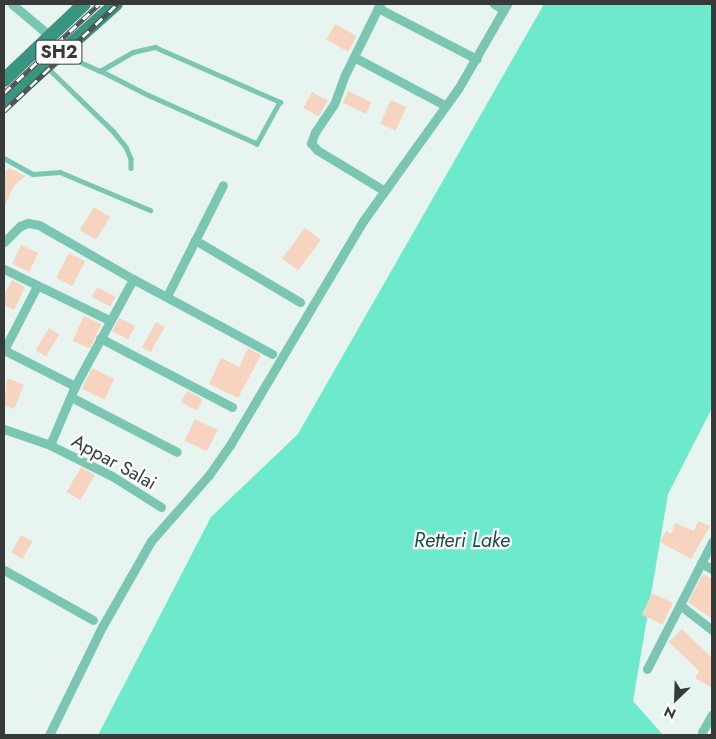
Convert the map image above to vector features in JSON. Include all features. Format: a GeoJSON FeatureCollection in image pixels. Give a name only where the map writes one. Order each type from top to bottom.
{"type":"FeatureCollection","features":[{"type":"Feature","properties":{"kind":"main road","name":"SH2"},"geometry":{"type":"LineString","coordinates":[[4,80],[84,4]]}},
{"type":"Feature","properties":{"kind":"main road","name":"SH2"},"geometry":{"type":"LineString","coordinates":[[4,104],[58,52],[116,4]]}},
{"type":"Feature","properties":{"kind":"street"},"geometry":{"type":"LineString","coordinates":[[12,4],[50,36]]}},
{"type":"Feature","properties":{"kind":"street"},"geometry":{"type":"LineString","coordinates":[[49,735],[102,627],[147,547],[210,475],[230,446],[317,296],[385,191],[477,59],[505,6],[494,4]]}},
{"type":"Feature","properties":{"kind":"street"},"geometry":{"type":"LineString","coordinates":[[385,191],[317,150],[311,143],[314,132],[334,104],[379,6],[477,59]]}},
{"type":"Feature","properties":{"kind":"street"},"geometry":{"type":"LineString","coordinates":[[354,57],[446,106]]}},
{"type":"Feature","properties":{"kind":"street"},"geometry":{"type":"LineString","coordinates":[[167,296],[223,185]]}},
{"type":"Feature","properties":{"kind":"street"},"geometry":{"type":"LineString","coordinates":[[4,242],[20,226],[28,223],[39,225],[133,279],[272,354]]}},
{"type":"Feature","properties":{"kind":"street"},"geometry":{"type":"LineString","coordinates":[[194,240],[300,302]]}},
{"type":"Feature","properties":{"kind":"street"},"geometry":{"type":"LineString","coordinates":[[4,269],[110,320]]}},
{"type":"Feature","properties":{"kind":"street"},"geometry":{"type":"LineString","coordinates":[[50,446],[75,386],[133,279]]}},
{"type":"Feature","properties":{"kind":"street"},"geometry":{"type":"LineString","coordinates":[[37,286],[4,350],[75,386]]}},
{"type":"Feature","properties":{"kind":"street"},"geometry":{"type":"LineString","coordinates":[[100,338],[232,408]]}},
{"type":"Feature","properties":{"kind":"street"},"geometry":{"type":"LineString","coordinates":[[71,397],[177,452]]}},
{"type":"Feature","properties":{"kind":"street","name":"Appar Salai"},"geometry":{"type":"LineString","coordinates":[[4,429],[50,446],[112,476],[161,508]]}},
{"type":"Feature","properties":{"kind":"street"},"geometry":{"type":"LineString","coordinates":[[647,670],[712,542]]}},
{"type":"Feature","properties":{"kind":"street"},"geometry":{"type":"LineString","coordinates":[[701,563],[712,570]]}},
{"type":"Feature","properties":{"kind":"street"},"geometry":{"type":"LineString","coordinates":[[4,570],[93,620]]}},
{"type":"Feature","properties":{"kind":"street"},"geometry":{"type":"LineString","coordinates":[[680,606],[712,630]]}},
{"type":"Feature","properties":{"kind":"street"},"geometry":{"type":"LineString","coordinates":[[702,732],[712,715]]}},
{"type":"Feature","properties":{"kind":"lane"},"geometry":{"type":"LineString","coordinates":[[58,52],[149,96],[257,144],[280,102],[155,48],[133,52],[100,71]]}},
{"type":"Feature","properties":{"kind":"lane"},"geometry":{"type":"LineString","coordinates":[[45,65],[113,131],[126,147],[131,158],[131,168]]}},
{"type":"Feature","properties":{"kind":"lane"},"geometry":{"type":"LineString","coordinates":[[4,158],[33,174],[60,172],[150,210]]}},
{"type":"Feature","properties":{"kind":"water","name":"Retteri Lake"},"geometry":{"type":"Polygon","coordinates":[[[544,4],[712,4],[712,408],[668,494],[633,701],[663,735],[98,735],[211,517],[298,434],[544,4]]]}},
{"type":"Feature","properties":{"kind":"building"},"geometry":{"type":"Polygon","coordinates":[[[335,24],[357,36],[348,52],[326,40],[335,24]]]}},
{"type":"Feature","properties":{"kind":"building"},"geometry":{"type":"Polygon","coordinates":[[[348,91],[372,102],[366,114],[343,103],[348,91]]]}},
{"type":"Feature","properties":{"kind":"building"},"geometry":{"type":"Polygon","coordinates":[[[312,92],[328,101],[319,116],[303,108],[312,92]]]}},
{"type":"Feature","properties":{"kind":"building"},"geometry":{"type":"Polygon","coordinates":[[[391,100],[406,107],[395,131],[380,124],[391,100]]]}},
{"type":"Feature","properties":{"kind":"building"},"geometry":{"type":"Polygon","coordinates":[[[9,168],[25,176],[13,187],[4,208],[4,173],[9,168]]]}},
{"type":"Feature","properties":{"kind":"building"},"geometry":{"type":"Polygon","coordinates":[[[94,207],[110,217],[96,240],[80,230],[94,207]]]}},
{"type":"Feature","properties":{"kind":"building"},"geometry":{"type":"Polygon","coordinates":[[[305,228],[321,240],[298,270],[282,258],[305,228]]]}},
{"type":"Feature","properties":{"kind":"building"},"geometry":{"type":"Polygon","coordinates":[[[21,245],[38,253],[29,272],[12,264],[21,245]]]}},
{"type":"Feature","properties":{"kind":"building"},"geometry":{"type":"Polygon","coordinates":[[[69,253],[85,261],[72,286],[56,278],[69,253]]]}},
{"type":"Feature","properties":{"kind":"building"},"geometry":{"type":"Polygon","coordinates":[[[12,280],[25,287],[14,310],[4,305],[4,295],[12,280]]]}},
{"type":"Feature","properties":{"kind":"building"},"geometry":{"type":"Polygon","coordinates":[[[97,287],[116,297],[110,307],[92,297],[97,287]]]}},
{"type":"Feature","properties":{"kind":"building"},"geometry":{"type":"Polygon","coordinates":[[[84,316],[101,324],[90,349],[73,340],[84,316]]]}},
{"type":"Feature","properties":{"kind":"building"},"geometry":{"type":"Polygon","coordinates":[[[119,318],[135,326],[128,340],[112,331],[119,318]]]}},
{"type":"Feature","properties":{"kind":"building"},"geometry":{"type":"Polygon","coordinates":[[[156,322],[165,327],[151,352],[142,347],[156,322]]]}},
{"type":"Feature","properties":{"kind":"building"},"geometry":{"type":"Polygon","coordinates":[[[49,328],[59,334],[46,356],[36,350],[49,328]]]}},
{"type":"Feature","properties":{"kind":"building"},"geometry":{"type":"Polygon","coordinates":[[[248,348],[261,355],[238,398],[209,384],[221,358],[239,367],[248,348]]]}},
{"type":"Feature","properties":{"kind":"building"},"geometry":{"type":"Polygon","coordinates":[[[92,368],[114,379],[104,400],[82,389],[92,368]]]}},
{"type":"Feature","properties":{"kind":"building"},"geometry":{"type":"Polygon","coordinates":[[[7,378],[24,385],[14,409],[4,405],[7,378]]]}},
{"type":"Feature","properties":{"kind":"building"},"geometry":{"type":"Polygon","coordinates":[[[187,391],[203,399],[197,411],[181,403],[187,391]]]}},
{"type":"Feature","properties":{"kind":"building"},"geometry":{"type":"Polygon","coordinates":[[[195,419],[217,430],[207,452],[184,441],[195,419]]]}},
{"type":"Feature","properties":{"kind":"building"},"geometry":{"type":"Polygon","coordinates":[[[81,467],[95,475],[80,500],[66,492],[81,467]]]}},
{"type":"Feature","properties":{"kind":"building"},"geometry":{"type":"Polygon","coordinates":[[[698,521],[710,526],[691,559],[660,542],[666,531],[671,534],[675,523],[694,531],[698,521]]]}},
{"type":"Feature","properties":{"kind":"building"},"geometry":{"type":"Polygon","coordinates":[[[21,535],[32,541],[23,559],[11,552],[21,535]]]}},
{"type":"Feature","properties":{"kind":"building"},"geometry":{"type":"Polygon","coordinates":[[[703,574],[712,579],[712,619],[688,602],[703,574]]]}},
{"type":"Feature","properties":{"kind":"building"},"geometry":{"type":"Polygon","coordinates":[[[652,593],[673,603],[663,624],[642,615],[652,593]]]}},
{"type":"Feature","properties":{"kind":"building"},"geometry":{"type":"Polygon","coordinates":[[[682,629],[712,658],[712,688],[695,678],[699,671],[669,642],[682,629]]]}},
{"type":"Feature","properties":{"kind":"railway"},"geometry":{"type":"LineString","coordinates":[[4,93],[99,4]]}},
{"type":"Feature","properties":{"kind":"railway"},"geometry":{"type":"LineString","coordinates":[[4,111],[117,4]]}}]}
